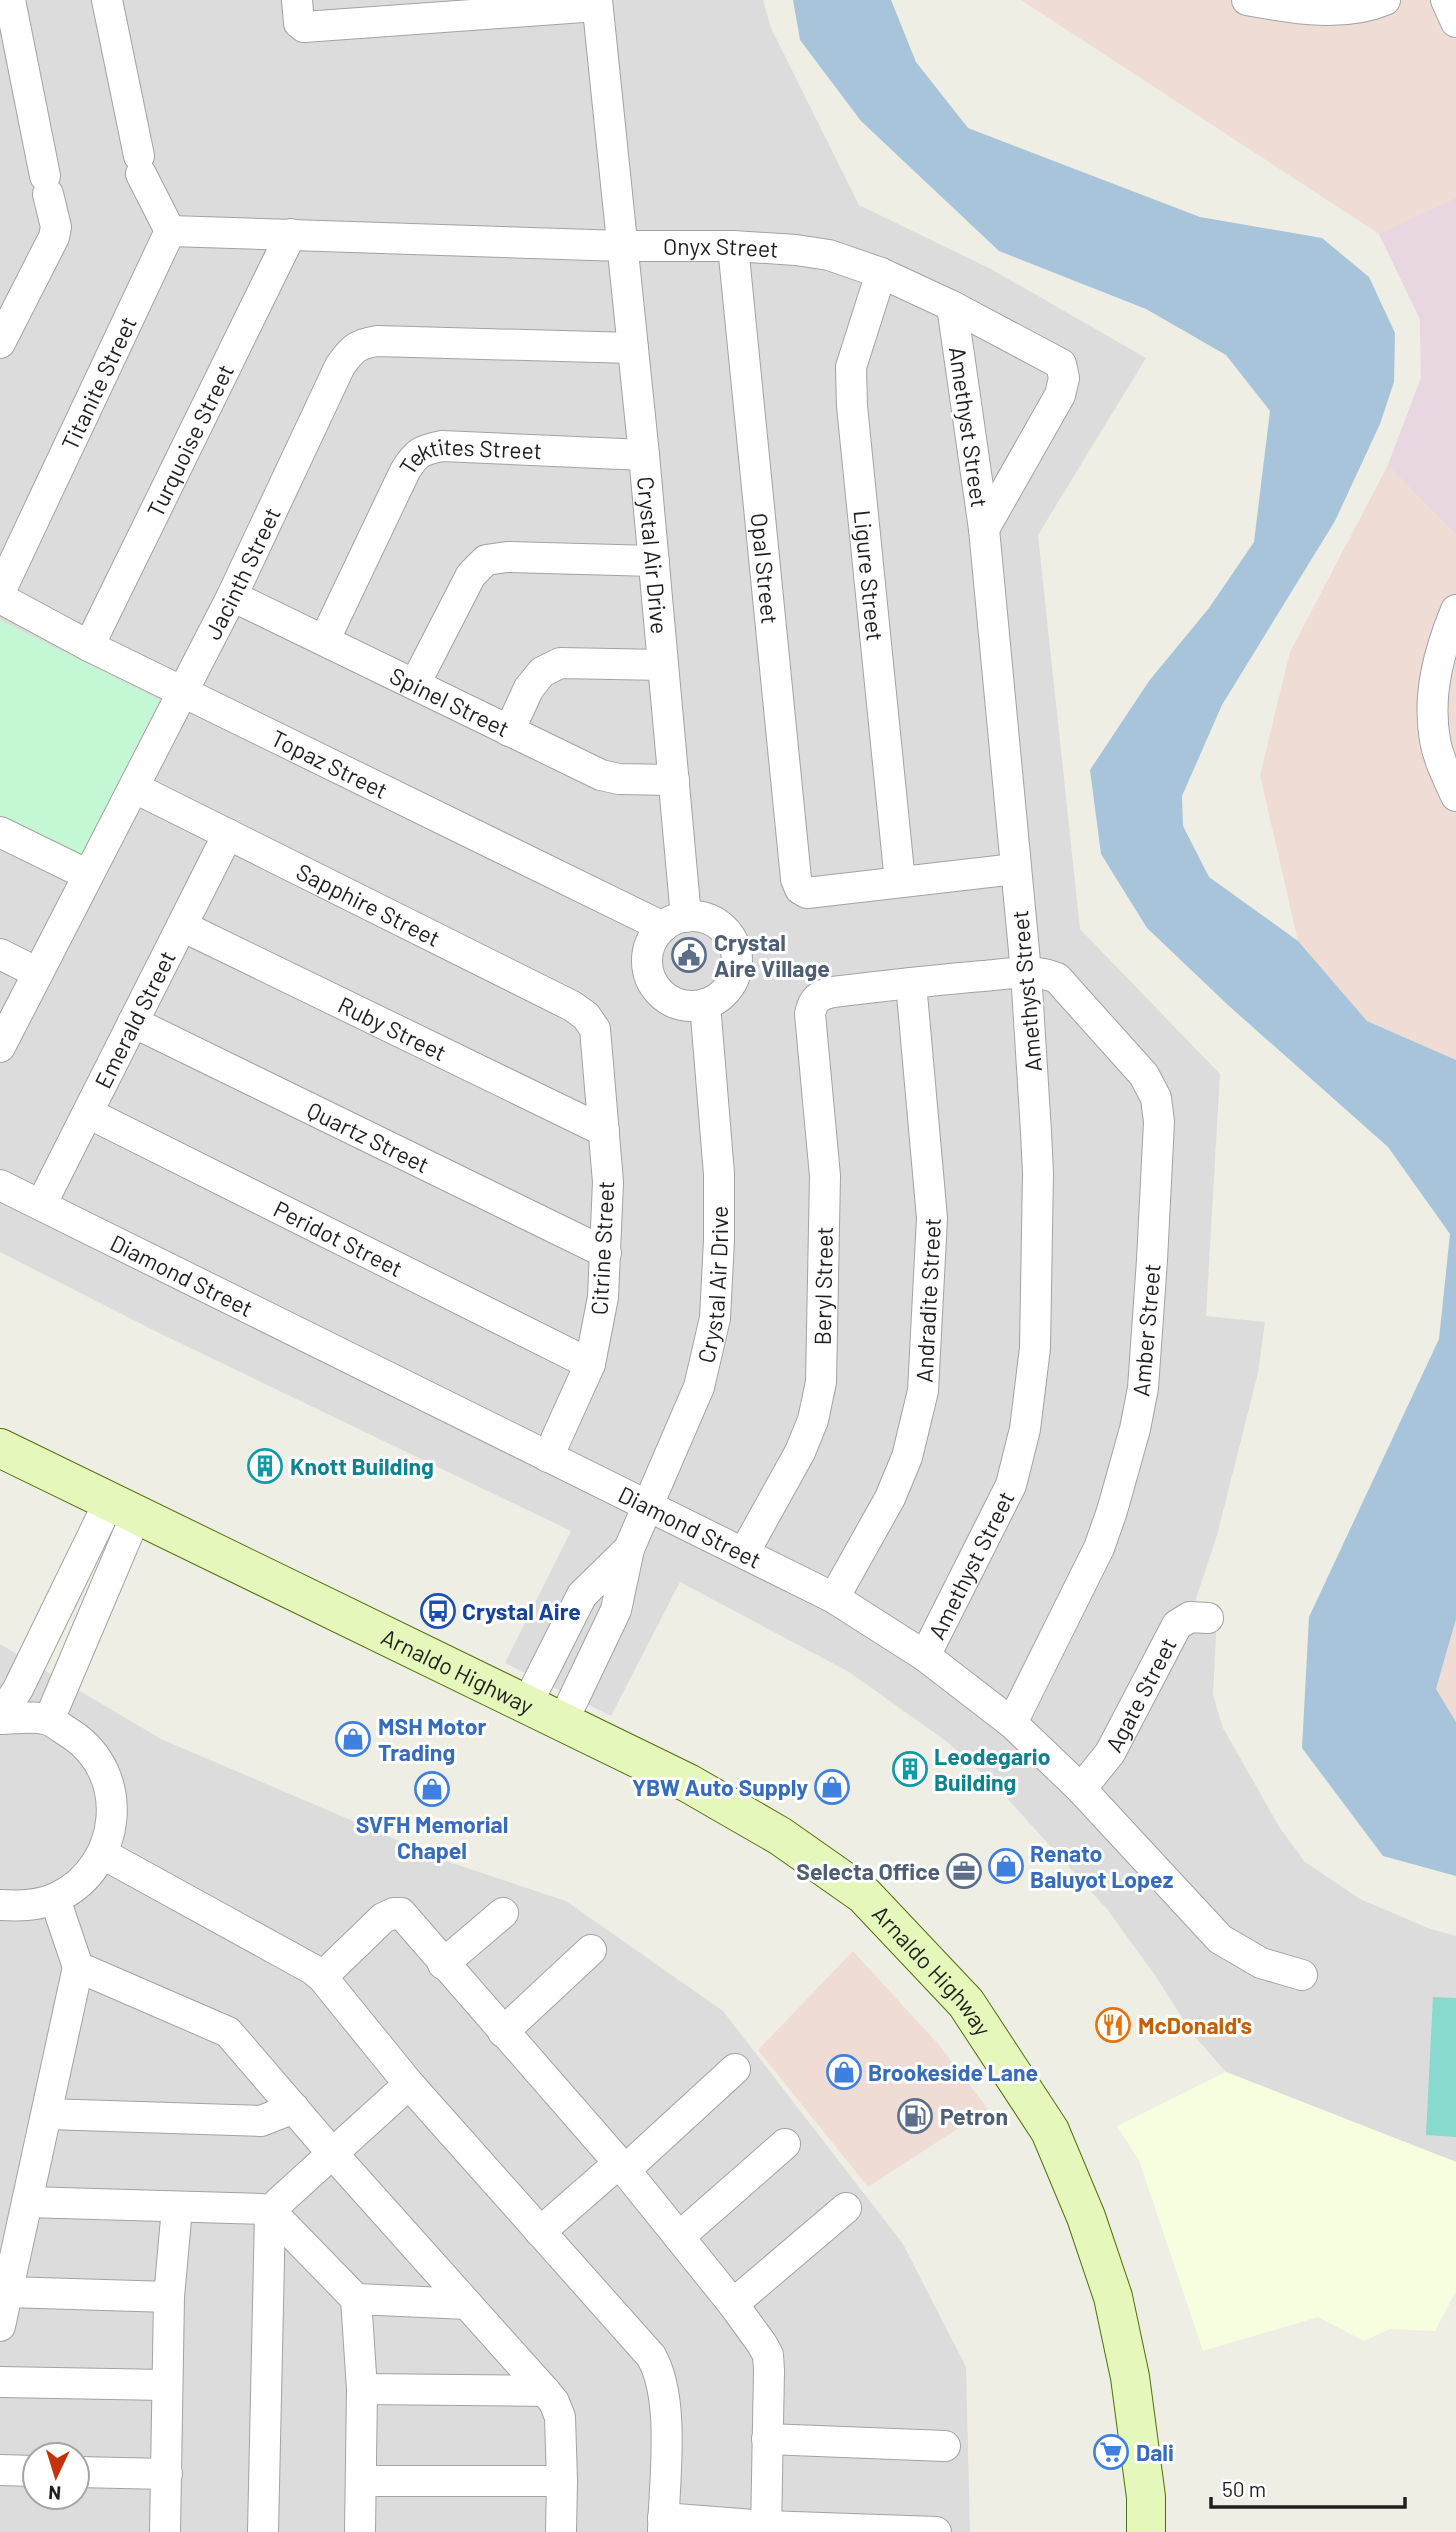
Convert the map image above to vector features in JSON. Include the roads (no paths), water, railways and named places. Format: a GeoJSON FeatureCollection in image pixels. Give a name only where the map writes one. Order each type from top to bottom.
{"type":"FeatureCollection","features":[{"type":"Feature","properties":{"kind":"main road","name":"Arnaldo Highway"},"geometry":{"type":"LineString","coordinates":[[0,1448],[688,1783],[780,1836],[864,1895],[966,2003],[1050,2131],[1086,2217],[1113,2297],[1130,2377],[1146,2497],[1146,2532]]}},
{"type":"Feature","properties":{"kind":"street"},"geometry":{"type":"LineString","coordinates":[[0,343],[54,237],[56,227],[10,0]]}},
{"type":"Feature","properties":{"kind":"street"},"geometry":{"type":"LineString","coordinates":[[107,0],[140,165],[170,231]]}},
{"type":"Feature","properties":{"kind":"street"},"geometry":{"type":"LineString","coordinates":[[297,0],[299,23],[304,27],[597,3]]}},
{"type":"Feature","properties":{"kind":"street"},"geometry":{"type":"LineString","coordinates":[[1247,0],[1332,11],[1371,6],[1385,0]]}},
{"type":"Feature","properties":{"kind":"street"},"geometry":{"type":"LineString","coordinates":[[1446,0],[1456,22]]}},
{"type":"Feature","properties":{"kind":"street","name":"Crystal Air Drive"},"geometry":{"type":"LineString","coordinates":[[597,3],[644,455],[674,780],[674,922]]}},
{"type":"Feature","properties":{"kind":"street","name":"Onyx Street"},"geometry":{"type":"LineString","coordinates":[[170,231],[622,246],[733,246],[829,255],[881,273],[952,306],[1061,364],[1064,378],[1060,395],[984,529]]}},
{"type":"Feature","properties":{"kind":"street","name":"Titanite Street"},"geometry":{"type":"LineString","coordinates":[[0,592],[170,231]]}},
{"type":"Feature","properties":{"kind":"street","name":"Turquoise Street"},"geometry":{"type":"LineString","coordinates":[[89,646],[291,234]]}},
{"type":"Feature","properties":{"kind":"street","name":"Opal Street"},"geometry":{"type":"LineString","coordinates":[[733,246],[796,879],[800,889],[807,893],[900,883]]}},
{"type":"Feature","properties":{"kind":"street","name":"Ligure Street"},"geometry":{"type":"LineString","coordinates":[[881,273],[851,367],[852,405],[900,883]]}},
{"type":"Feature","properties":{"kind":"street","name":"Amethyst Street"},"geometry":{"type":"LineString","coordinates":[[925,1657],[1011,1485],[1025,1429],[1035,1348],[1038,1173],[1026,972],[984,529],[952,306]]}},
{"type":"Feature","properties":{"kind":"street","name":"Jacinth Street"},"geometry":{"type":"LineString","coordinates":[[0,1047],[232,596],[340,366],[349,353],[361,344],[377,341],[633,348]]}},
{"type":"Feature","properties":{"kind":"street","name":"Tektites Street"},"geometry":{"type":"LineString","coordinates":[[324,639],[405,471],[415,455],[425,449],[442,446],[644,455]]}},
{"type":"Feature","properties":{"kind":"street"},"geometry":{"type":"LineString","coordinates":[[415,684],[471,575],[486,560],[507,557],[654,561]]}},
{"type":"Feature","properties":{"kind":"street","name":"Spinel Street"},"geometry":{"type":"LineString","coordinates":[[232,596],[601,775],[618,779],[674,780]]}},
{"type":"Feature","properties":{"kind":"street","name":"Topaz Street"},"geometry":{"type":"LineString","coordinates":[[0,598],[89,646],[182,691],[674,922]]}},
{"type":"Feature","properties":{"kind":"street"},"geometry":{"type":"LineString","coordinates":[[1456,610],[1434,681],[1433,714],[1435,741],[1456,796]]}},
{"type":"Feature","properties":{"kind":"street"},"geometry":{"type":"LineString","coordinates":[[509,731],[529,688],[542,672],[560,663],[663,665]]}},
{"type":"Feature","properties":{"kind":"street","name":"Sapphire Street"},"geometry":{"type":"LineString","coordinates":[[135,788],[572,1006],[586,1016],[595,1029]]}},
{"type":"Feature","properties":{"kind":"street"},"geometry":{"type":"LineString","coordinates":[[0,832],[88,875]]}},
{"type":"Feature","properties":{"kind":"street","name":"Emerald Street"},"geometry":{"type":"LineString","coordinates":[[41,1205],[228,834]]}},
{"type":"Feature","properties":{"kind":"street"},"geometry":{"type":"LineString","coordinates":[[900,883],[1015,869]]}},
{"type":"Feature","properties":{"kind":"street"},"geometry":{"type":"LineString","coordinates":[[701,917],[726,932],[734,945],[737,959],[735,974],[718,998],[705,1004],[690,1006],[674,1003],[662,995],[652,982],[647,968],[647,953],[653,938],[674,922],[701,917]]}},
{"type":"Feature","properties":{"kind":"street","name":"Ruby Street"},"geometry":{"type":"LineString","coordinates":[[182,926],[604,1130]]}},
{"type":"Feature","properties":{"kind":"street"},"geometry":{"type":"LineString","coordinates":[[0,954],[38,974]]}},
{"type":"Feature","properties":{"kind":"street","name":"Amber Street"},"geometry":{"type":"LineString","coordinates":[[812,1003],[819,995],[911,983],[1026,972],[1046,973],[1057,978],[1109,1035],[1144,1076],[1156,1098],[1159,1122],[1143,1388],[1135,1429],[1099,1548],[1012,1724]]}},
{"type":"Feature","properties":{"kind":"street","name":"Andradite Street"},"geometry":{"type":"LineString","coordinates":[[834,1598],[899,1478],[907,1457],[923,1391],[932,1218],[911,983]]}},
{"type":"Feature","properties":{"kind":"street","name":"Beryl Street"},"geometry":{"type":"LineString","coordinates":[[744,1553],[800,1452],[813,1420],[821,1382],[825,1176],[810,1014],[812,1003]]}},
{"type":"Feature","properties":{"kind":"street","name":"Crystal Air Drive"},"geometry":{"type":"LineString","coordinates":[[563,1721],[616,1610],[629,1549],[699,1387],[715,1318],[719,1174],[705,1004]]}},
{"type":"Feature","properties":{"kind":"street","name":"Quartz Street"},"geometry":{"type":"LineString","coordinates":[[133,1022],[606,1253]]}},
{"type":"Feature","properties":{"kind":"street","name":"Citrine Street"},"geometry":{"type":"LineString","coordinates":[[548,1457],[590,1364],[603,1297],[608,1182],[595,1029]]}},
{"type":"Feature","properties":{"kind":"street","name":"Peridot Street"},"geometry":{"type":"LineString","coordinates":[[88,1113],[590,1364]]}},
{"type":"Feature","properties":{"kind":"street","name":"Diamond Street"},"geometry":{"type":"LineString","coordinates":[[0,1185],[834,1598],[925,1657],[1012,1724],[1081,1789],[1220,1939],[1261,1963],[1302,1975]]}},
{"type":"Feature","properties":{"kind":"street"},"geometry":{"type":"LineString","coordinates":[[0,1718],[122,1509]]}},
{"type":"Feature","properties":{"kind":"street"},"geometry":{"type":"LineString","coordinates":[[49,1720],[122,1509]]}},
{"type":"Feature","properties":{"kind":"street","name":"Crystal Air Drive"},"geometry":{"type":"LineString","coordinates":[[527,1704],[582,1595],[629,1549]]}},
{"type":"Feature","properties":{"kind":"street","name":"Agate Street"},"geometry":{"type":"LineString","coordinates":[[1081,1789],[1110,1753],[1177,1625],[1190,1617],[1208,1618]]}},
{"type":"Feature","properties":{"kind":"street"},"geometry":{"type":"LineString","coordinates":[[0,1718],[49,1720],[81,1741],[100,1765],[111,1794],[112,1825],[103,1854],[91,1872],[75,1888],[55,1899],[28,1906],[0,1905]]}},
{"type":"Feature","properties":{"kind":"street"},"geometry":{"type":"LineString","coordinates":[[103,1854],[322,1977],[409,2084],[651,2356],[663,2390],[666,2427],[663,2525],[936,2532]]}},
{"type":"Feature","properties":{"kind":"street"},"geometry":{"type":"LineString","coordinates":[[0,2326],[8,2292],[9,2239],[27,2202],[78,1967],[55,1899]]}},
{"type":"Feature","properties":{"kind":"street"},"geometry":{"type":"LineString","coordinates":[[322,1977],[383,1918],[401,1913],[622,2166],[733,2304],[768,2356],[766,2529]]}},
{"type":"Feature","properties":{"kind":"street"},"geometry":{"type":"LineString","coordinates":[[443,1964],[503,1913]]}},
{"type":"Feature","properties":{"kind":"street"},"geometry":{"type":"LineString","coordinates":[[503,2032],[592,1950]]}},
{"type":"Feature","properties":{"kind":"street"},"geometry":{"type":"LineString","coordinates":[[78,1967],[228,2032],[545,2391],[554,2402],[560,2417],[561,2532]]}},
{"type":"Feature","properties":{"kind":"street"},"geometry":{"type":"LineString","coordinates":[[540,2232],[735,2069]]}},
{"type":"Feature","properties":{"kind":"street"},"geometry":{"type":"LineString","coordinates":[[263,2532],[270,2214],[279,2202],[332,2152],[409,2084]]}},
{"type":"Feature","properties":{"kind":"street"},"geometry":{"type":"LineString","coordinates":[[47,2114],[261,2121],[294,2108]]}},
{"type":"Feature","properties":{"kind":"street"},"geometry":{"type":"LineString","coordinates":[[679,2237],[785,2144]]}},
{"type":"Feature","properties":{"kind":"street"},"geometry":{"type":"LineString","coordinates":[[27,2202],[261,2209],[279,2220],[356,2300],[362,2389],[360,2532]]}},
{"type":"Feature","properties":{"kind":"street"},"geometry":{"type":"LineString","coordinates":[[165,2532],[169,2297],[177,2208]]}},
{"type":"Feature","properties":{"kind":"street"},"geometry":{"type":"LineString","coordinates":[[733,2304],[846,2208]]}},
{"type":"Feature","properties":{"kind":"street"},"geometry":{"type":"LineString","coordinates":[[8,2292],[169,2297]]}},
{"type":"Feature","properties":{"kind":"street"},"geometry":{"type":"LineString","coordinates":[[356,2300],[467,2304]]}},
{"type":"Feature","properties":{"kind":"street"},"geometry":{"type":"LineString","coordinates":[[0,2382],[166,2385]]}},
{"type":"Feature","properties":{"kind":"street"},"geometry":{"type":"LineString","coordinates":[[362,2389],[545,2391]]}},
{"type":"Feature","properties":{"kind":"street"},"geometry":{"type":"LineString","coordinates":[[767,2439],[945,2446]]}},
{"type":"Feature","properties":{"kind":"street"},"geometry":{"type":"LineString","coordinates":[[0,2470],[21,2471]]}},
{"type":"Feature","properties":{"kind":"street"},"geometry":{"type":"LineString","coordinates":[[91,2472],[167,2474]]}},
{"type":"Feature","properties":{"kind":"street"},"geometry":{"type":"LineString","coordinates":[[362,2481],[562,2481]]}},
{"type":"Feature","properties":{"kind":"place","name":"Crystal Aire Village"},"geometry":{"type":"Point","coordinates":[689,955]}},
{"type":"Feature","properties":{"kind":"place","name":"Knott Building"},"geometry":{"type":"Point","coordinates":[265,1466]}},
{"type":"Feature","properties":{"kind":"place","name":"Crystal Aire"},"geometry":{"type":"Point","coordinates":[438,1611]}},
{"type":"Feature","properties":{"kind":"place","name":"MSH Motor Trading"},"geometry":{"type":"Point","coordinates":[353,1739]}},
{"type":"Feature","properties":{"kind":"place","name":"Leodegario Building"},"geometry":{"type":"Point","coordinates":[910,1769]}},
{"type":"Feature","properties":{"kind":"place","name":"YBW Auto Supply"},"geometry":{"type":"Point","coordinates":[832,1787]}},
{"type":"Feature","properties":{"kind":"place","name":"SVFH Memorial Chapel"},"geometry":{"type":"Point","coordinates":[432,1789]}},
{"type":"Feature","properties":{"kind":"place","name":"Renato Baluyot Lopez"},"geometry":{"type":"Point","coordinates":[1006,1866]}},
{"type":"Feature","properties":{"kind":"place","name":"Selecta Office"},"geometry":{"type":"Point","coordinates":[964,1871]}},
{"type":"Feature","properties":{"kind":"place","name":"McDonald's"},"geometry":{"type":"Point","coordinates":[1113,2025]}},
{"type":"Feature","properties":{"kind":"place","name":"Brookeside Lane"},"geometry":{"type":"Point","coordinates":[844,2072]}},
{"type":"Feature","properties":{"kind":"place","name":"Petron"},"geometry":{"type":"Point","coordinates":[915,2116]}},
{"type":"Feature","properties":{"kind":"place","name":"Dali"},"geometry":{"type":"Point","coordinates":[1111,2452]}}]}
